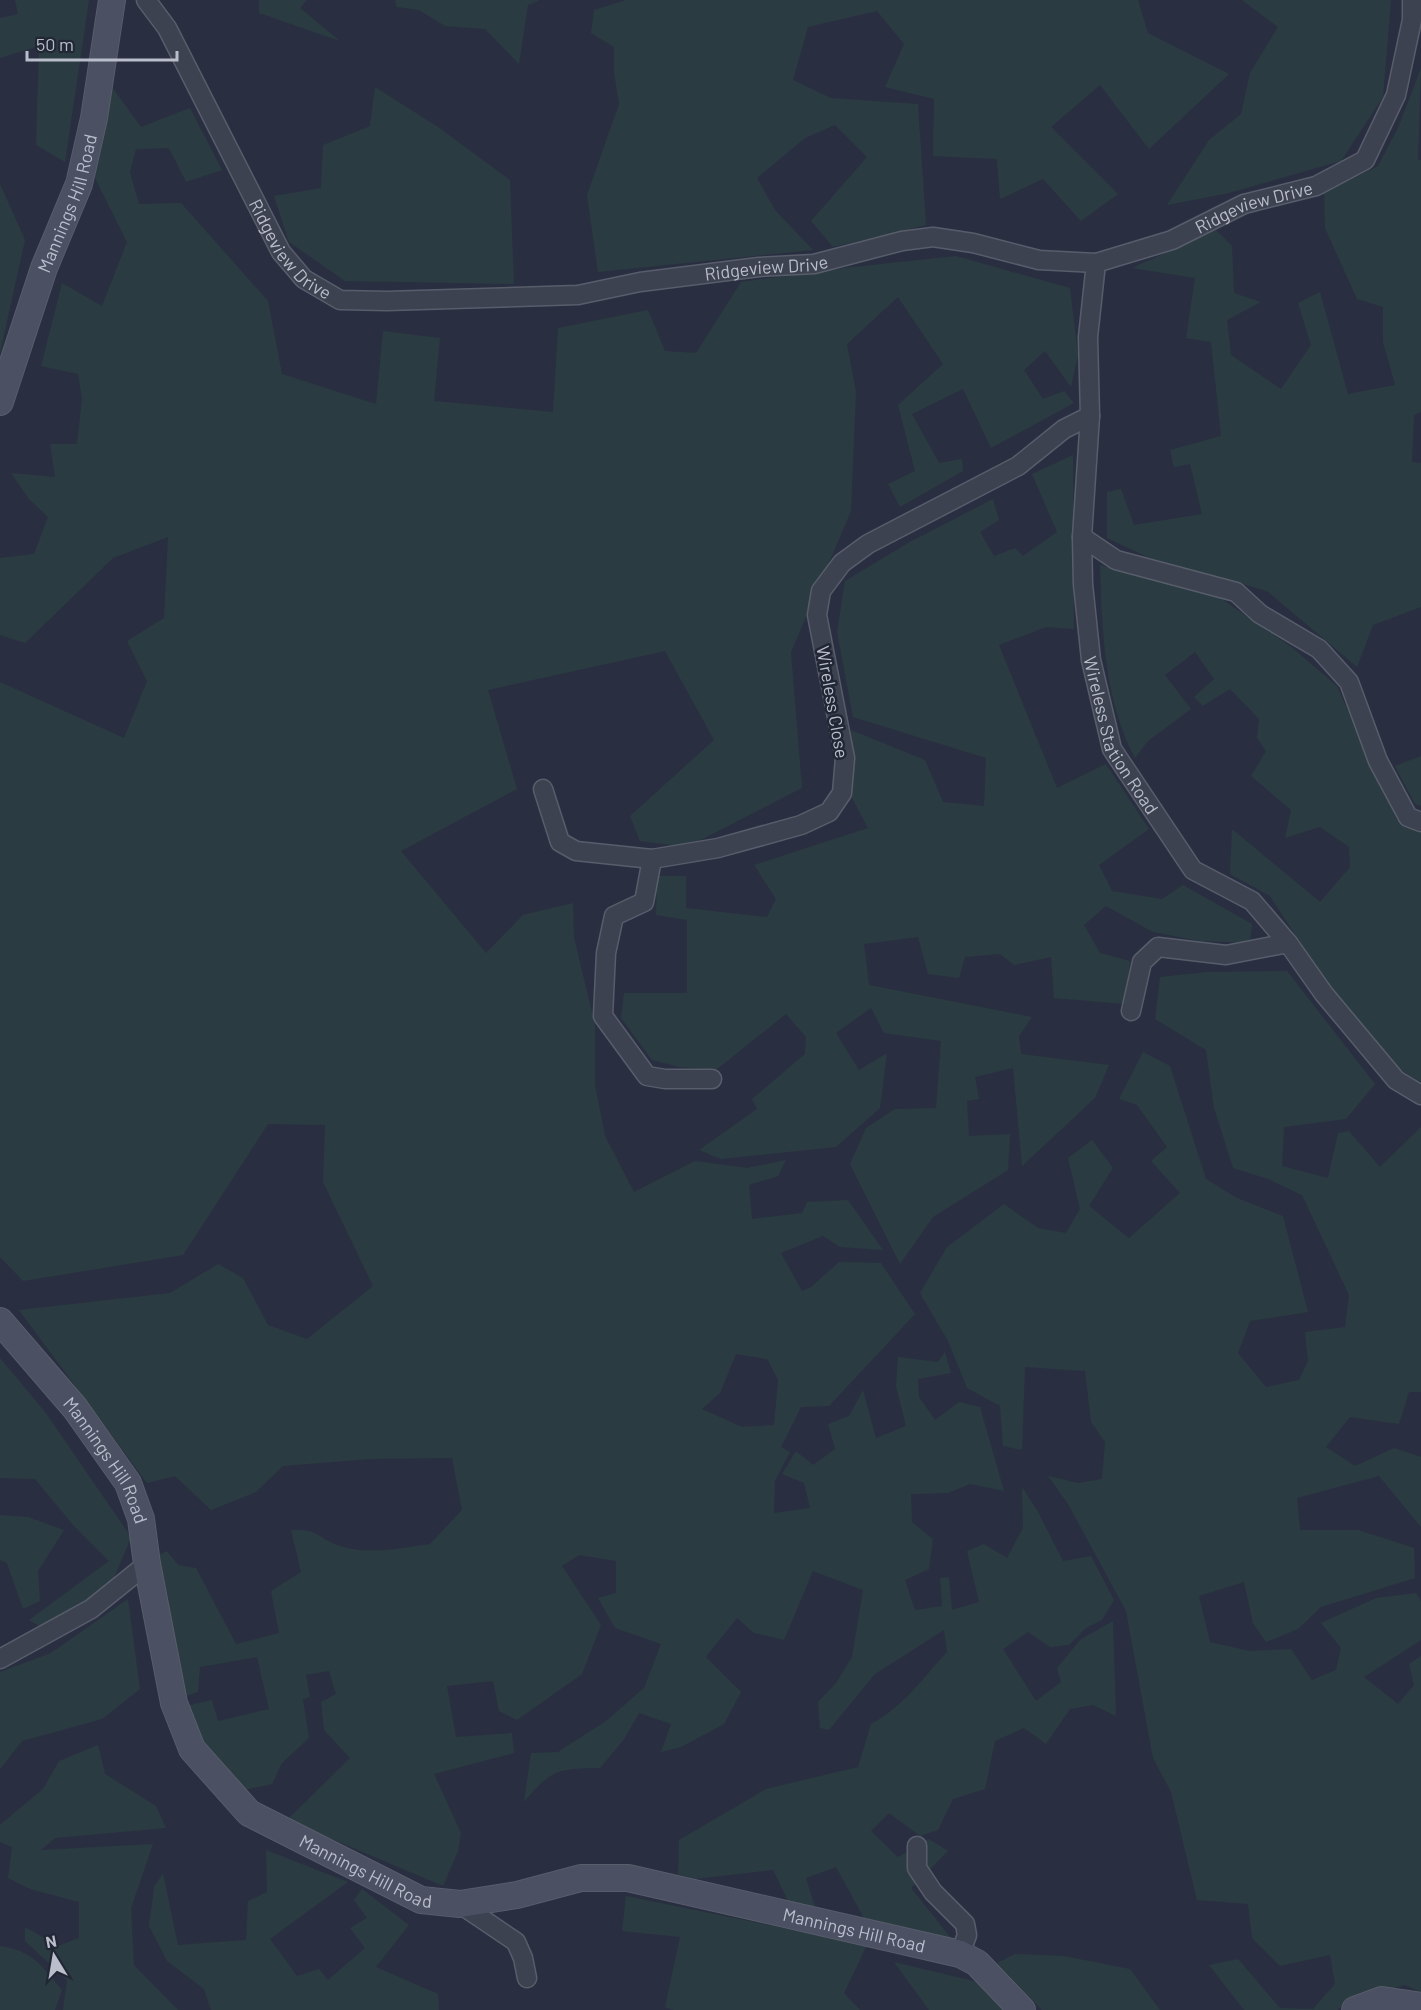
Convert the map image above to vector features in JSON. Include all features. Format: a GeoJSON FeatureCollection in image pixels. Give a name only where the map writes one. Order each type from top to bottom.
{"type":"FeatureCollection","features":[{"type":"Feature","properties":{"kind":"main road","name":"Mannings Hill Road"},"geometry":{"type":"LineString","coordinates":[[0,402],[44,268],[79,184],[94,118],[112,0]]}},
{"type":"Feature","properties":{"kind":"main road","name":"Mannings Hill Road"},"geometry":{"type":"LineString","coordinates":[[0,1321],[75,1408],[128,1483],[141,1519],[147,1564],[174,1703],[192,1749],[249,1813],[421,1900],[460,1904],[517,1895],[581,1878],[628,1878],[960,1954],[977,1963],[1022,2010]]}},
{"type":"Feature","properties":{"kind":"main road"},"geometry":{"type":"LineString","coordinates":[[1355,2010],[1382,2000],[1421,2006]]}},
{"type":"Feature","properties":{"kind":"street","name":"Ridgeview Drive"},"geometry":{"type":"LineString","coordinates":[[146,0],[167,28],[281,252],[304,279],[340,300],[501,299],[578,295],[640,282],[759,267],[814,264],[902,241],[933,237],[973,243],[1039,260],[1096,263],[1172,240],[1244,204],[1316,186],[1365,160],[1396,95],[1412,20],[1412,0]]}},
{"type":"Feature","properties":{"kind":"street","name":"Wireless Station Road"},"geometry":{"type":"LineString","coordinates":[[1096,263],[1088,337],[1090,416],[1082,537],[1083,584],[1091,660],[1112,749],[1193,870],[1252,901],[1287,943],[1324,994],[1396,1080],[1421,1095]]}},
{"type":"Feature","properties":{"kind":"street","name":"Wireless Close"},"geometry":{"type":"LineString","coordinates":[[543,789],[560,842],[576,851],[652,859],[718,848],[801,825],[829,812],[842,794],[845,758],[817,615],[821,591],[842,563],[868,544],[1018,466],[1064,429],[1090,416]]}},
{"type":"Feature","properties":{"kind":"street"},"geometry":{"type":"LineString","coordinates":[[1082,537],[1116,560],[1236,592],[1260,614],[1318,649],[1349,682],[1378,761],[1408,817],[1421,822]]}},
{"type":"Feature","properties":{"kind":"street"},"geometry":{"type":"LineString","coordinates":[[652,859],[644,903],[614,916],[606,953],[603,1016],[647,1076],[665,1079],[712,1079]]}},
{"type":"Feature","properties":{"kind":"street"},"geometry":{"type":"LineString","coordinates":[[1131,1011],[1142,962],[1158,947],[1226,955],[1287,943]]}},
{"type":"Feature","properties":{"kind":"street"},"geometry":{"type":"LineString","coordinates":[[0,1659],[91,1609],[147,1564]]}},
{"type":"Feature","properties":{"kind":"street"},"geometry":{"type":"LineString","coordinates":[[917,1846],[917,1868],[933,1892],[966,1924],[967,1935],[960,1954]]}},
{"type":"Feature","properties":{"kind":"street"},"geometry":{"type":"LineString","coordinates":[[460,1904],[516,1942],[523,1958],[527,1978]]}},
{"type":"Feature","properties":{"kind":"shaded area"},"geometry":{"type":"Polygon","coordinates":[[[15,0],[89,0],[65,162],[36,145],[39,46],[0,58],[0,18],[18,14],[15,0]]]}},
{"type":"Feature","properties":{"kind":"shaded area"},"geometry":{"type":"Polygon","coordinates":[[[259,0],[307,0],[300,8],[340,41],[259,13],[259,0]]]}},
{"type":"Feature","properties":{"kind":"shaded area"},"geometry":{"type":"Polygon","coordinates":[[[395,0],[540,0],[528,5],[519,64],[485,29],[445,26],[419,10],[397,7],[395,0]]]}},
{"type":"Feature","properties":{"kind":"shaded area"},"geometry":{"type":"Polygon","coordinates":[[[626,0],[1138,0],[1148,33],[1229,74],[1149,149],[1100,85],[1051,127],[1118,194],[1081,221],[1043,179],[1000,199],[997,159],[933,156],[934,99],[885,87],[904,44],[877,11],[808,27],[793,80],[831,98],[918,104],[926,225],[833,247],[811,221],[867,157],[835,125],[805,138],[757,178],[775,210],[813,250],[598,272],[587,195],[619,104],[614,72],[614,47],[591,33],[594,10],[626,0]]]}},
{"type":"Feature","properties":{"kind":"shaded area"},"geometry":{"type":"Polygon","coordinates":[[[1242,0],[1391,0],[1383,97],[1341,161],[1229,193],[1167,205],[1209,140],[1241,114],[1250,73],[1278,27],[1242,0]]]}},
{"type":"Feature","properties":{"kind":"shaded area"},"geometry":{"type":"Polygon","coordinates":[[[1421,68],[1418,159],[1421,160],[1421,412],[1414,415],[1412,462],[1421,463],[1421,607],[1373,625],[1357,667],[1267,591],[1147,557],[1107,538],[1107,492],[1121,489],[1134,525],[1202,514],[1190,464],[1174,467],[1170,450],[1221,436],[1211,342],[1186,338],[1195,278],[1132,268],[1216,230],[1232,246],[1234,293],[1261,302],[1227,320],[1231,355],[1281,389],[1311,345],[1298,303],[1320,292],[1348,394],[1395,385],[1383,342],[1383,307],[1357,299],[1325,228],[1324,193],[1378,166],[1398,128],[1421,68]]]}},
{"type":"Feature","properties":{"kind":"shaded area"},"geometry":{"type":"Polygon","coordinates":[[[112,87],[141,127],[190,108],[222,170],[186,182],[169,148],[136,149],[130,172],[139,204],[181,203],[268,301],[282,374],[376,404],[383,331],[440,338],[434,401],[553,412],[558,328],[648,310],[665,351],[696,353],[741,282],[956,256],[1070,288],[1078,355],[1071,387],[1045,351],[1024,370],[1043,399],[1064,391],[1074,403],[991,448],[963,389],[912,414],[939,463],[962,459],[963,471],[900,507],[888,484],[915,471],[898,405],[943,364],[898,297],[847,344],[856,392],[851,511],[791,652],[802,788],[687,847],[640,841],[630,816],[714,740],[665,651],[488,690],[517,789],[401,851],[486,953],[523,915],[573,903],[574,937],[595,1025],[595,1085],[605,1136],[634,1192],[695,1161],[747,1168],[786,1160],[778,1176],[749,1185],[752,1219],[802,1213],[807,1202],[848,1200],[883,1250],[840,1247],[823,1236],[781,1253],[802,1291],[811,1287],[839,1262],[881,1263],[915,1314],[829,1406],[801,1407],[781,1447],[790,1452],[775,1481],[774,1513],[810,1508],[804,1483],[782,1474],[796,1451],[813,1465],[835,1449],[828,1424],[849,1416],[863,1390],[876,1438],[906,1426],[896,1386],[898,1357],[938,1362],[945,1352],[951,1373],[918,1379],[919,1397],[935,1420],[959,1402],[980,1407],[1004,1491],[970,1484],[948,1493],[911,1494],[912,1522],[933,1539],[929,1569],[905,1580],[915,1610],[942,1606],[940,1578],[949,1577],[952,1610],[979,1602],[967,1551],[984,1544],[1007,1558],[1023,1528],[1022,1487],[1037,1510],[1063,1561],[1091,1556],[1114,1600],[1102,1620],[1086,1628],[1069,1645],[1050,1647],[1028,1632],[1003,1649],[1036,1701],[1061,1682],[1057,1668],[1081,1639],[1113,1621],[1116,1716],[1093,1705],[1070,1709],[1046,1744],[1024,1728],[995,1741],[985,1789],[953,1799],[938,1830],[920,1836],[889,1813],[871,1831],[898,1857],[929,1839],[948,1851],[911,1888],[951,1938],[865,1920],[836,1867],[806,1878],[817,1913],[791,1907],[773,1870],[695,1879],[678,1874],[679,1840],[766,1789],[858,1767],[871,1724],[903,1701],[947,1652],[944,1630],[875,1674],[829,1730],[820,1728],[818,1702],[836,1683],[852,1657],[863,1590],[813,1571],[784,1640],[754,1633],[737,1618],[706,1657],[741,1692],[724,1724],[681,1747],[661,1752],[671,1724],[639,1713],[625,1738],[600,1768],[565,1770],[557,1773],[542,1782],[524,1802],[531,1753],[558,1752],[606,1721],[644,1688],[661,1644],[615,1628],[598,1598],[616,1593],[616,1561],[579,1555],[562,1566],[601,1625],[582,1674],[517,1720],[499,1711],[493,1681],[447,1686],[456,1737],[512,1733],[514,1753],[434,1774],[461,1833],[458,1851],[443,1886],[287,1820],[350,1758],[324,1730],[321,1702],[336,1694],[329,1671],[306,1675],[310,1697],[303,1699],[309,1738],[282,1763],[272,1784],[238,1791],[191,1728],[185,1706],[212,1700],[218,1721],[269,1709],[257,1657],[200,1667],[198,1692],[180,1698],[159,1555],[167,1551],[178,1565],[196,1568],[236,1644],[279,1633],[271,1591],[301,1572],[291,1530],[312,1532],[348,1548],[372,1551],[395,1549],[430,1544],[462,1510],[452,1458],[369,1459],[283,1466],[256,1492],[211,1510],[175,1476],[147,1483],[19,1310],[170,1293],[218,1264],[243,1278],[268,1325],[307,1339],[373,1286],[323,1182],[325,1125],[268,1124],[183,1255],[23,1281],[0,1257],[0,682],[124,738],[147,681],[127,641],[164,618],[168,537],[113,558],[25,643],[0,635],[0,558],[34,554],[48,517],[29,499],[11,473],[55,477],[50,444],[77,444],[82,399],[78,374],[41,366],[62,283],[102,306],[127,242],[93,174],[112,87]],[[736,1354],[720,1393],[702,1409],[742,1427],[774,1425],[778,1380],[767,1359],[736,1354]]]}},
{"type":"Feature","properties":{"kind":"shaded area"},"geometry":{"type":"Polygon","coordinates":[[[375,87],[438,127],[510,180],[514,284],[345,281],[289,242],[274,196],[321,188],[323,145],[370,126],[375,87]]]}},
{"type":"Feature","properties":{"kind":"shaded area"},"geometry":{"type":"Polygon","coordinates":[[[0,184],[25,240],[0,353],[0,184]]]}},
{"type":"Feature","properties":{"kind":"shaded area"},"geometry":{"type":"Polygon","coordinates":[[[1073,455],[1074,629],[1046,627],[999,645],[1057,788],[1106,764],[1149,829],[1099,865],[1112,891],[1162,899],[1183,885],[1252,924],[1250,943],[1200,941],[1153,932],[1106,906],[1084,925],[1100,953],[1130,961],[1125,1004],[1054,998],[1051,957],[1014,965],[1000,954],[965,957],[959,978],[928,974],[918,937],[864,944],[869,985],[1032,1017],[1019,1036],[1021,1054],[1109,1065],[1095,1098],[1022,1166],[1013,1068],[975,1077],[979,1099],[967,1101],[969,1136],[1010,1134],[1008,1170],[933,1217],[900,1264],[850,1164],[866,1128],[895,1109],[936,1108],[941,1041],[884,1033],[871,1008],[836,1033],[859,1070],[887,1053],[880,1108],[836,1147],[721,1159],[699,1150],[757,1109],[752,1099],[805,1054],[806,1037],[786,1014],[717,1069],[679,1067],[652,1060],[621,1018],[624,993],[687,993],[687,920],[656,915],[657,876],[686,876],[686,908],[767,917],[776,899],[754,865],[868,828],[849,792],[851,730],[925,760],[943,802],[984,806],[986,758],[853,717],[837,632],[845,581],[908,543],[993,499],[999,520],[980,532],[994,556],[1015,548],[1023,556],[1057,532],[1032,474],[1073,455]]]}},
{"type":"Feature","properties":{"kind":"shaded area"},"geometry":{"type":"Polygon","coordinates":[[[1100,565],[1220,598],[1290,646],[1337,686],[1397,820],[1421,832],[1421,1082],[1399,1069],[1331,990],[1270,896],[1230,874],[1232,829],[1320,902],[1350,867],[1349,847],[1320,827],[1285,838],[1291,810],[1251,776],[1266,751],[1257,738],[1259,719],[1230,689],[1203,706],[1194,697],[1214,679],[1195,652],[1165,675],[1191,709],[1148,741],[1135,758],[1125,736],[1111,688],[1104,639],[1100,565]]]}},
{"type":"Feature","properties":{"kind":"shaded area"},"geometry":{"type":"Polygon","coordinates":[[[1421,756],[1421,806],[1415,804],[1395,766],[1421,756]]]}},
{"type":"Feature","properties":{"kind":"shaded area"},"geometry":{"type":"Polygon","coordinates":[[[1287,971],[1375,1084],[1346,1119],[1284,1127],[1282,1166],[1328,1178],[1338,1133],[1349,1131],[1380,1167],[1421,1127],[1421,1392],[1409,1392],[1399,1424],[1350,1417],[1326,1447],[1355,1466],[1394,1448],[1421,1457],[1421,1527],[1379,1476],[1297,1498],[1300,1530],[1358,1530],[1414,1548],[1415,1578],[1321,1607],[1298,1629],[1266,1642],[1253,1623],[1244,1582],[1199,1596],[1210,1642],[1250,1651],[1291,1649],[1312,1680],[1336,1670],[1341,1648],[1321,1623],[1376,1598],[1416,1593],[1421,1601],[1421,1640],[1364,1677],[1398,1704],[1414,1685],[1409,1664],[1421,1656],[1421,1992],[1405,1985],[1354,1998],[1337,2010],[1244,2010],[1209,1965],[1238,1959],[1280,2008],[1313,2009],[1335,1984],[1330,1955],[1280,1966],[1252,1938],[1248,1904],[1197,1900],[1171,1792],[1153,1758],[1126,1611],[1068,1504],[1048,1476],[1078,1483],[1102,1479],[1105,1442],[1091,1422],[1085,1371],[1025,1367],[1022,1450],[1003,1446],[1000,1406],[967,1388],[948,1341],[920,1293],[947,1247],[1004,1204],[1038,1228],[1066,1233],[1080,1209],[1068,1158],[1092,1140],[1113,1168],[1089,1206],[1129,1238],[1180,1193],[1151,1161],[1167,1147],[1137,1105],[1119,1099],[1143,1052],[1170,1066],[1206,1179],[1237,1198],[1283,1216],[1308,1312],[1250,1321],[1238,1353],[1266,1387],[1299,1380],[1308,1361],[1305,1332],[1345,1327],[1349,1295],[1302,1195],[1268,1179],[1233,1168],[1214,1108],[1206,1050],[1155,1019],[1160,977],[1207,972],[1287,971]]]}},
{"type":"Feature","properties":{"kind":"shaded area"},"geometry":{"type":"Polygon","coordinates":[[[0,1358],[45,1412],[131,1537],[112,1583],[42,1628],[29,1620],[109,1561],[74,1526],[35,1479],[0,1478],[0,1358]]]}},
{"type":"Feature","properties":{"kind":"shaded area"},"geometry":{"type":"Polygon","coordinates":[[[0,1515],[28,1517],[64,1530],[38,1571],[40,1601],[23,1609],[7,1563],[0,1560],[0,1515]]]}},
{"type":"Feature","properties":{"kind":"shaded area"},"geometry":{"type":"Polygon","coordinates":[[[128,1599],[140,1689],[102,1719],[22,1741],[0,1769],[0,1672],[51,1653],[128,1599]]]}},
{"type":"Feature","properties":{"kind":"shaded area"},"geometry":{"type":"Polygon","coordinates":[[[98,1745],[105,1774],[156,1806],[166,1828],[55,1838],[41,1850],[153,1844],[131,1908],[134,1965],[178,2010],[63,2010],[67,1980],[25,1941],[25,1927],[58,1946],[79,1938],[79,1902],[30,1889],[8,1878],[12,1847],[0,1842],[0,1825],[43,1789],[59,1761],[98,1745]]]}},
{"type":"Feature","properties":{"kind":"shaded area"},"geometry":{"type":"Polygon","coordinates":[[[266,1850],[348,1882],[270,1939],[297,1976],[319,1969],[328,1980],[365,1948],[350,1928],[367,1918],[354,1900],[362,1889],[409,1925],[376,1967],[438,1994],[439,2010],[211,2010],[204,1989],[167,1961],[149,1926],[154,1887],[163,1873],[178,1945],[246,1940],[248,1901],[267,1892],[266,1850]]]}},
{"type":"Feature","properties":{"kind":"shaded area"},"geometry":{"type":"Polygon","coordinates":[[[626,1896],[867,1945],[844,1993],[860,2010],[673,2010],[665,2007],[680,1937],[622,1931],[626,1896]]]}},
{"type":"Feature","properties":{"kind":"shaded area"},"geometry":{"type":"Polygon","coordinates":[[[0,1946],[21,1951],[36,1960],[48,1973],[62,1990],[55,2010],[0,2010],[0,1946]]]}},
{"type":"Feature","properties":{"kind":"shaded area"},"geometry":{"type":"Polygon","coordinates":[[[1015,1954],[1064,1956],[1130,1969],[1160,2010],[1042,2010],[997,1963],[1015,1954]]]}},
{"type":"Feature","properties":{"kind":"shaded area"},"geometry":{"type":"Polygon","coordinates":[[[894,1962],[990,1985],[1008,2010],[929,2010],[894,1962]]]}}]}
